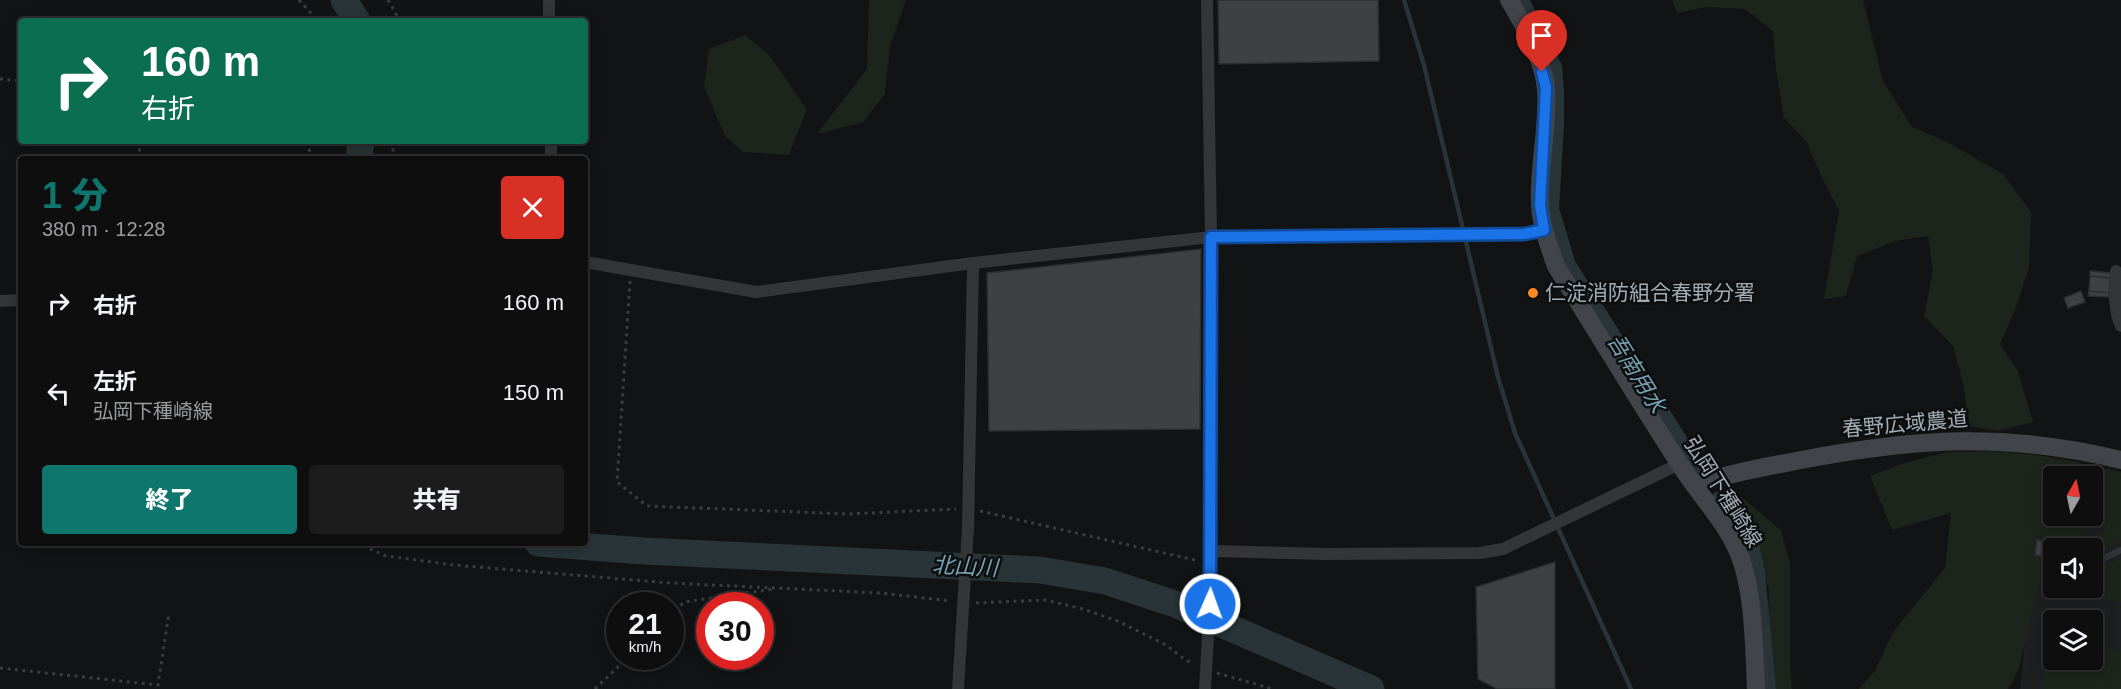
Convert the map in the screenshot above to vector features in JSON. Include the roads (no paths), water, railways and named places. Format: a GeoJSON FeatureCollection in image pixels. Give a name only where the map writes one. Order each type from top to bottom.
{"type":"FeatureCollection","features":[{"type":"Feature","properties":{"kind":"main road","name":"弘岡下種崎線"},"geometry":{"type":"LineString","coordinates":[[1509,0],[1538,57],[1546,88],[1540,205],[1544,230],[1556,266],[1679,464],[1739,553],[1745,572],[1756,689]]}},
{"type":"Feature","properties":{"kind":"main road","name":"春野広域農道"},"geometry":{"type":"LineString","coordinates":[[1695,485],[1719,477],[1838,453],[1918,442],[1978,440],[2019,442],[2121,460]]}},
{"type":"Feature","properties":{"kind":"street"},"geometry":{"type":"LineString","coordinates":[[549,0],[549,18]]}},
{"type":"Feature","properties":{"kind":"street"},"geometry":{"type":"LineString","coordinates":[[1205,689],[1212,582],[1211,237],[1207,0]]}},
{"type":"Feature","properties":{"kind":"street"},"geometry":{"type":"LineString","coordinates":[[588,263],[756,292],[973,263],[1211,237],[1525,234],[1544,230]]}},
{"type":"Feature","properties":{"kind":"street"},"geometry":{"type":"LineString","coordinates":[[958,689],[968,528],[973,263]]}},
{"type":"Feature","properties":{"kind":"street"},"geometry":{"type":"LineString","coordinates":[[2116,271],[2114,302],[2121,326]]}},
{"type":"Feature","properties":{"kind":"street"},"geometry":{"type":"LineString","coordinates":[[0,301],[18,300]]}},
{"type":"Feature","properties":{"kind":"street"},"geometry":{"type":"LineString","coordinates":[[1211,551],[1339,554],[1480,553],[1503,549],[1671,470],[1679,464]]}},
{"type":"Feature","properties":{"kind":"lane"},"geometry":{"type":"LineString","coordinates":[[2103,559],[2121,550]]}},
{"type":"Feature","properties":{"kind":"waterway","name":"北山川"},"geometry":{"type":"LineString","coordinates":[[344,0],[355,18]]}},
{"type":"Feature","properties":{"kind":"waterway"},"geometry":{"type":"LineString","coordinates":[[1404,0],[1424,65],[1498,377],[1515,433],[1631,689]]}},
{"type":"Feature","properties":{"kind":"waterway","name":"吾南用水"},"geometry":{"type":"LineString","coordinates":[[1521,0],[1554,67],[1556,125],[1551,209],[1568,265],[1699,471]]}},
{"type":"Feature","properties":{"kind":"waterway","name":"北山川"},"geometry":{"type":"LineString","coordinates":[[359,156],[361,144]]}},
{"type":"Feature","properties":{"kind":"waterway","name":"吾南用水"},"geometry":{"type":"LineString","coordinates":[[1718,500],[1752,548],[1757,573],[1768,689]]}},
{"type":"Feature","properties":{"kind":"waterway","name":"北山川"},"geometry":{"type":"LineString","coordinates":[[578,546],[1040,570],[1105,581],[1178,605],[1371,689]]}},
{"type":"Feature","properties":{"kind":"place","name":"仁淀消防組合春野分署"},"geometry":{"type":"Point","coordinates":[1533,293]}}]}
